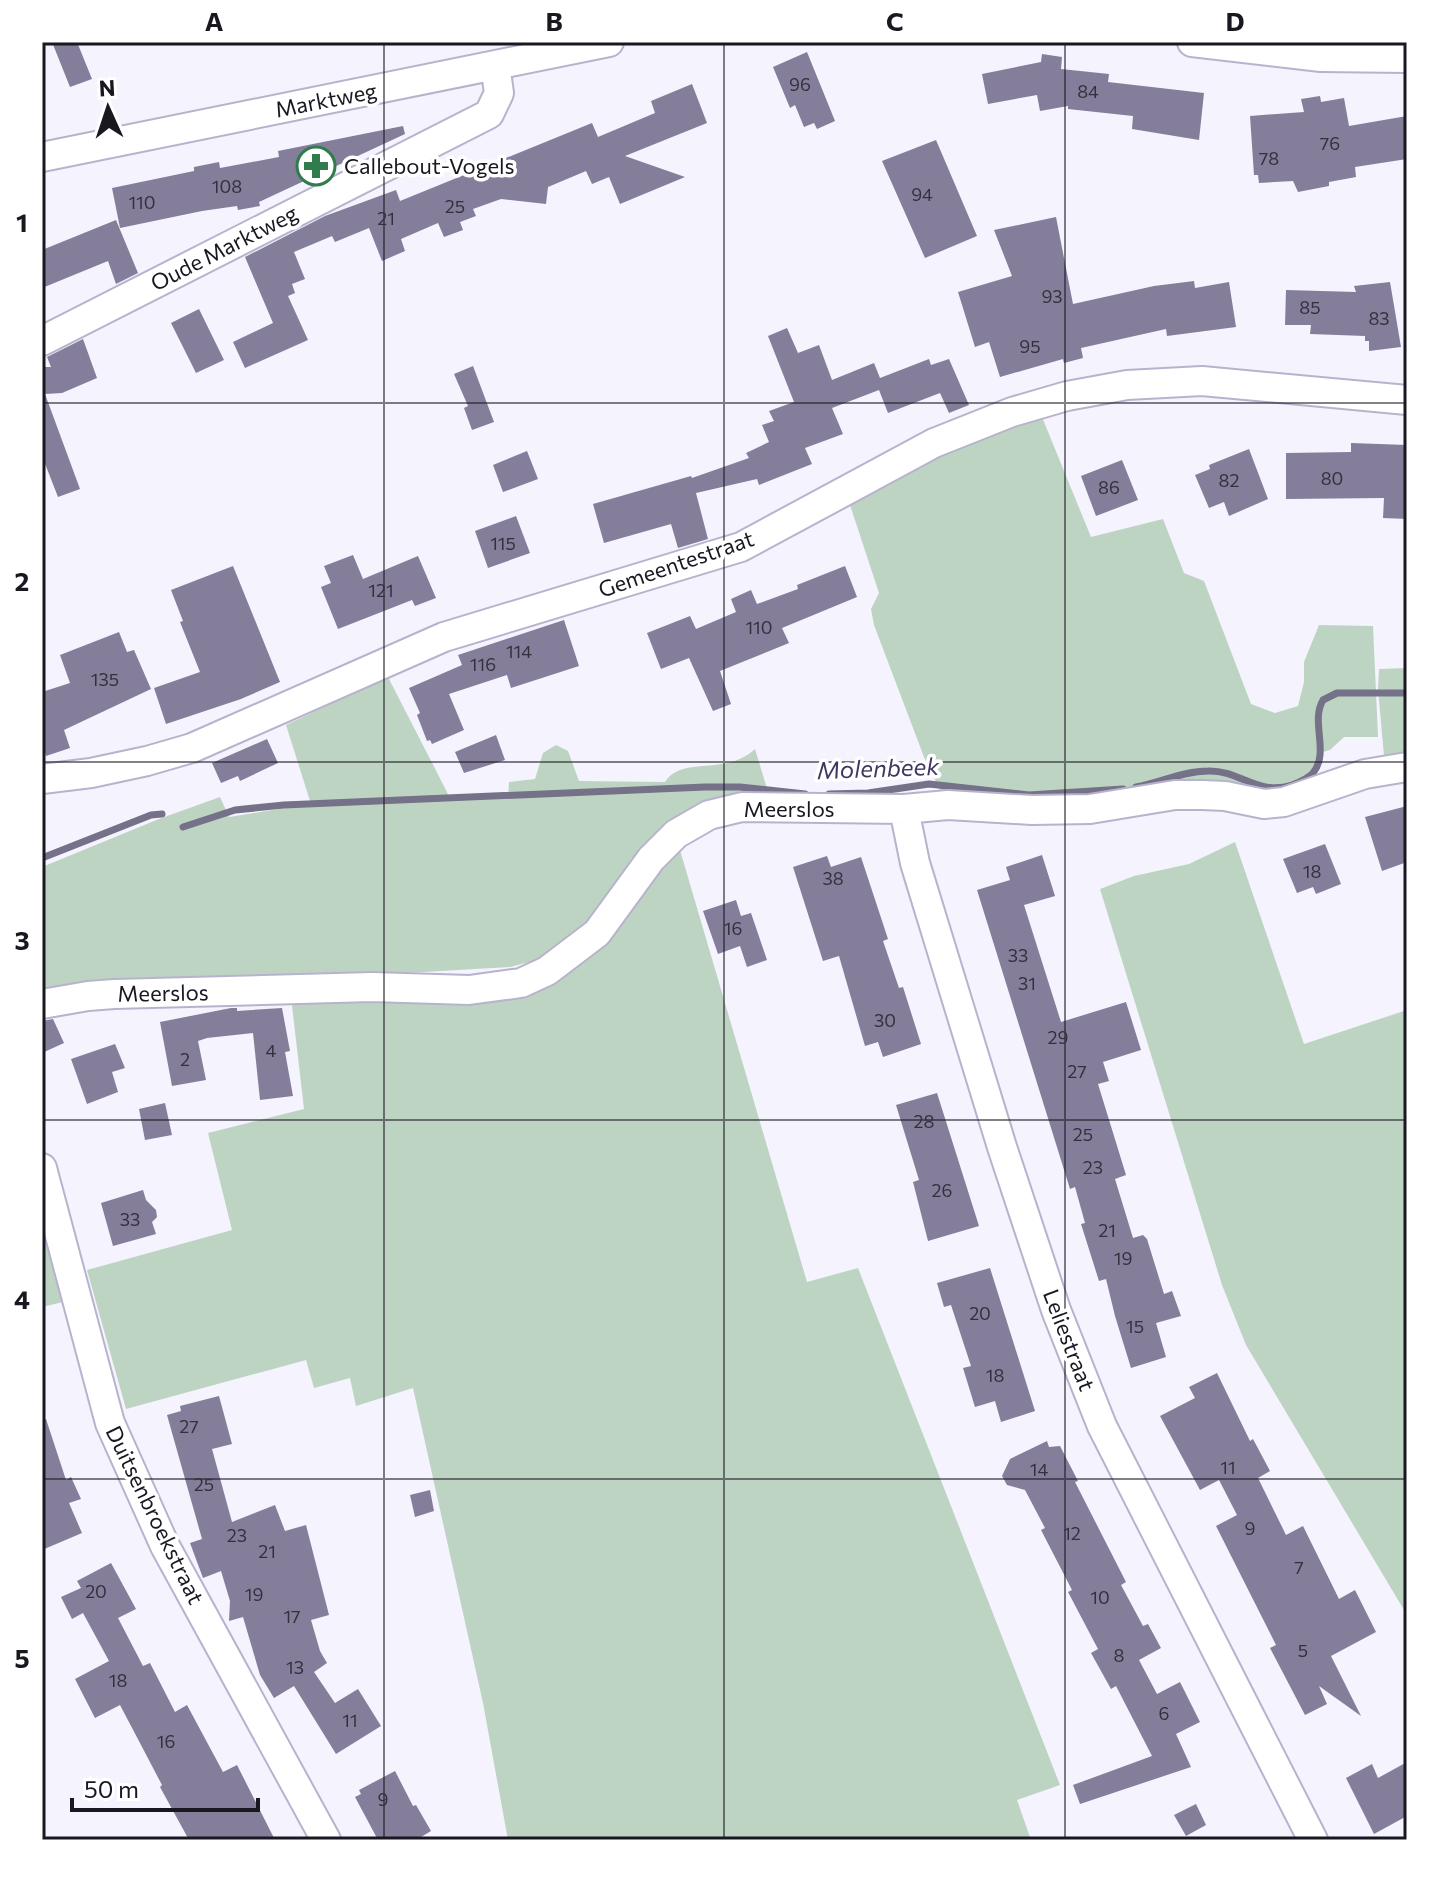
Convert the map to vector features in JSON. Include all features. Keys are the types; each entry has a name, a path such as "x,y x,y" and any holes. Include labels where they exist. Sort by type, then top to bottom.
{"street":[{"name":"Marktweg","path":"42,157 609,42"},
{"path":"1192,42 1321,57 1407,58"},
{"name":"Oude Marktweg","path":"42,341 489,114 499,93 495,65"},
{"name":"Gemeentestraat","path":"42,779 91,773 192,748 444,637 741,547 934,443 1001,416 1067,396 1127,385 1202,381 1407,400"},
{"name":"Meerslos","path":"42,1004 114,994 372,987 469,990 521,983 547,971 597,933 660,849 676,834 709,815 742,807 904,809 948,805 1032,810 1090,809 1175,795 1225,796 1264,804 1284,802 1365,774 1407,767"},
{"name":"Leliestraat","path":"904,809 915,863 1002,1147 1056,1310 1096,1411 1313,1840"},
{"name":"Duitsenbroekstraat","path":"42,1168 110,1423 165,1546 326,1840"}],"green space":[{"path":"1042,417 1091,537 1163,519 1184,573 1204,581 1251,704 1275,713 1298,706 1304,682 1304,662 1319,625 1373,626 1378,737 1344,737 1330,750 1323,752 1313,779 1288,794 1129,792 1078,796 940,790 924,757 874,625 871,609 879,593 850,505 922,465 983,437"},
{"path":"1407,668 1407,763 1385,767 1379,669"},
{"path":"388,677 450,798 508,796 509,782 535,779 543,753 556,745 568,751 579,781 665,782 682,769 731,762 755,749 769,795 712,800 681,818 631,859 605,908 572,946 537,960 510,967 42,994 42,867 220,797 229,817 311,804 286,725"},
{"path":"1235,842 1304,1044 1407,1010 1407,1615 1246,1345 1222,1285 1100,889 1134,876 1189,864"},
{"path":"680,850 807,1282 858,1268 1060,1785 1017,1800 1031,1840 508,1840 483,1703 413,1388 356,1406 350,1378 314,1388 306,1360 126,1409 87,1270 232,1230 208,1133 304,1109 291,997 555,979 581,963 602,943"},
{"path":"42,1206 63,1302 42,1307"}],"building":[{"path":"52,42 77,42 92,79 70,87"},
{"path":"807,52 835,121 817,129 814,123 804,127 795,105 790,108 773,67"},
{"path":"1042,54 1062,57 1061,69 1109,74 1108,82 1204,93 1199,140 1132,129 1133,116 1068,109 1068,106 1040,111 1037,95 988,104 982,74 1041,62"},
{"path":"692,84 707,123 625,156 685,177 620,204 609,177 592,184 586,171 548,187 546,204 501,199 473,209 476,216 460,222 463,230 444,237 438,223 401,239 405,251 382,261 369,228 335,242 332,236 294,252 305,279 292,284 295,293 288,296 308,340 245,368 233,342 273,323 245,257 325,216 396,190 400,201 592,123 598,137 655,113 651,101"},
{"path":"1320,96 1321,102 1344,98 1349,126 1407,116 1407,159 1355,167 1356,177 1298,192 1293,181 1259,183 1258,175 1254,175 1250,116 1304,112 1301,99"},
{"path":"403,126 405,134 259,202 260,206 202,211 120,228 112,188 194,171 194,167 219,162 220,168 279,157 278,151"},
{"path":"936,140 977,236 925,258 882,161"},
{"path":"1056,217 1073,304 1154,286 1194,281 1195,288 1229,282 1236,327 1167,336 1166,329 1081,348 1083,358 1064,363 1063,359 1000,377 989,342 975,347 958,292 1012,276 994,230"},
{"path":"116,220 138,273 116,284 108,261 42,288 42,250"},
{"path":"1390,282 1401,347 1369,351 1369,341 1365,341 1365,336 1310,334 1311,325 1285,325 1286,290 1356,292 1354,286"},
{"path":"199,309 224,360 196,373 171,323"},
{"path":"787,328 798,353 819,345 832,380 874,363 880,378 929,359 931,365 949,359 969,405 949,413 940,393 888,413 879,390 832,408 843,434 805,448 812,464 759,485 757,479 696,493 708,539 678,548 671,524 604,543 593,504 692,478 749,458 746,453 769,442 762,425 774,421 769,411 794,402 768,336"},
{"path":"83,339 97,378 62,393 45,394 80,489 58,497 42,456 42,367 51,367 47,357"},
{"path":"473,366 494,422 472,430 464,408 468,406 454,374"},
{"path":"1351,443 1407,445 1407,519 1383,518 1384,498 1286,499 1286,453 1351,452"},
{"path":"1249,449 1268,499 1229,516 1224,502 1209,508 1195,475 1210,469 1209,465"},
{"path":"527,451 538,479 503,492 493,465"},
{"path":"1122,460 1138,500 1096,516 1081,476"},
{"path":"516,516 530,553 488,568 475,531"},
{"path":"353,555 363,579 418,556 436,598 415,606 412,600 338,629 321,587 331,583 324,566"},
{"path":"233,566 280,682 241,699 166,724 154,688 200,672 171,590"},
{"path":"845,566 857,597 782,628 789,643 720,671 731,704 713,711 689,658 661,669 647,633 690,616 696,629 736,612 731,599 751,590 757,604 798,589 797,585"},
{"path":"564,620 579,666 511,688 507,675 449,694 464,730 432,744 430,740 427,741 409,688 462,665 458,655"},
{"path":"119,632 127,652 134,650 151,689 64,730 70,748 46,756 42,744 42,692 70,683 60,655"},
{"path":"496,735 505,760 464,773 455,752"},
{"path":"267,739 278,763 240,781 238,776 221,783 212,763"},
{"path":"1407,806 1407,862 1382,871 1365,817"},
{"path":"1325,844 1341,884 1316,894 1313,887 1297,893 1283,859"},
{"path":"1042,855 1055,896 1024,905 1061,1022 1126,1002 1141,1050 1103,1062 1109,1081 1098,1084 1126,1175 1115,1179 1133,1238 1143,1235 1147,1239 1164,1294 1172,1291 1181,1316 1156,1323 1166,1357 1131,1368 1106,1279 1099,1281 1081,1224 1085,1223 1075,1187 1070,1189 977,890 1010,880 1006,867"},
{"path":"827,856 831,867 861,857 888,939 883,941 899,988 903,987 921,1044 883,1057 878,1042 865,1046 839,956 823,961 793,867"},
{"path":"736,900 741,916 751,913 767,960 747,967 740,946 718,954 703,911"},
{"path":"237,1008 237,1011 282,1008 290,1051 285,1052 293,1096 260,1100 253,1033 198,1041 206,1080 172,1086 160,1022"},
{"path":"53,1019 64,1043 42,1053 42,1021"},
{"path":"115,1044 125,1068 112,1072 118,1092 87,1104 71,1059"},
{"path":"937,1093 979,1226 928,1241 913,1182 919,1180 896,1105"},
{"path":"165,1103 172,1135 145,1140 139,1109"},
{"path":"143,1190 146,1200 156,1210 157,1217 152,1222 156,1234 113,1246 101,1203"},
{"path":"990,1268 1035,1411 1001,1422 995,1401 975,1407 963,1368 971,1366 951,1305 944,1307 937,1283"},
{"path":"1217,1373 1250,1441 1253,1439 1270,1471 1258,1478 1286,1535 1303,1526 1339,1599 1355,1590 1376,1632 1331,1656 1361,1716 1319,1686 1327,1704 1305,1715 1270,1648 1276,1645 1216,1526 1237,1515 1219,1480 1200,1490 1160,1416 1195,1398 1189,1387"},
{"path":"219,1396 232,1444 212,1449 232,1522 275,1505 285,1531 306,1525 329,1615 311,1620 327,1663 314,1672 335,1703 358,1689 381,1726 336,1754 294,1686 274,1698 260,1675 243,1617 229,1621 230,1601 221,1571 203,1578 190,1543 202,1539 167,1415 181,1411 180,1406"},
{"path":"46,1419 66,1480 71,1477 81,1499 69,1503 82,1533 42,1550 42,1420"},
{"path":"1047,1441 1049,1447 1060,1446 1126,1582 1121,1585 1143,1626 1148,1624 1161,1648 1139,1660 1157,1694 1180,1682 1200,1722 1176,1734 1191,1767 1080,1804 1073,1785 1152,1756 1116,1686 1111,1689 1091,1653 1098,1649 1068,1592 1072,1590 1041,1530 1045,1528 1025,1490 1007,1485 1002,1476 1010,1459"},
{"path":"430,1490 434,1511 415,1517 410,1495"},
{"path":"111,1563 136,1609 118,1618 143,1666 150,1663 175,1712 187,1705 223,1772 237,1765 275,1840 189,1840 120,1705 95,1718 75,1679 109,1661 83,1613 72,1619 61,1597 81,1588 77,1581"},
{"path":"1407,1762 1407,1816 1374,1834 1346,1778 1372,1764 1378,1778"},
{"path":"395,1771 413,1806 416,1805 431,1831 416,1840 378,1840 355,1797 361,1794 359,1790"},
{"path":"1196,1804 1206,1825 1186,1836 1174,1815"}],"waterway":[{"name":"Molenbeek","path":"1136,787 1208,771 1230,774 1269,787 1292,785 1309,777 1318,765 1318,718 1323,700 1337,693 1407,693"},
{"name":"Molenbeek","path":"829,794 868,793 929,784 1029,795 1123,789"},
{"name":"Molenbeek","path":"183,827 235,810 284,805 705,787 740,787 805,794"},
{"name":"Molenbeek","path":"42,858 151,815 162,814"}],"place":[{"name":"Callebout-Vogels","path":"316,166"}]}
